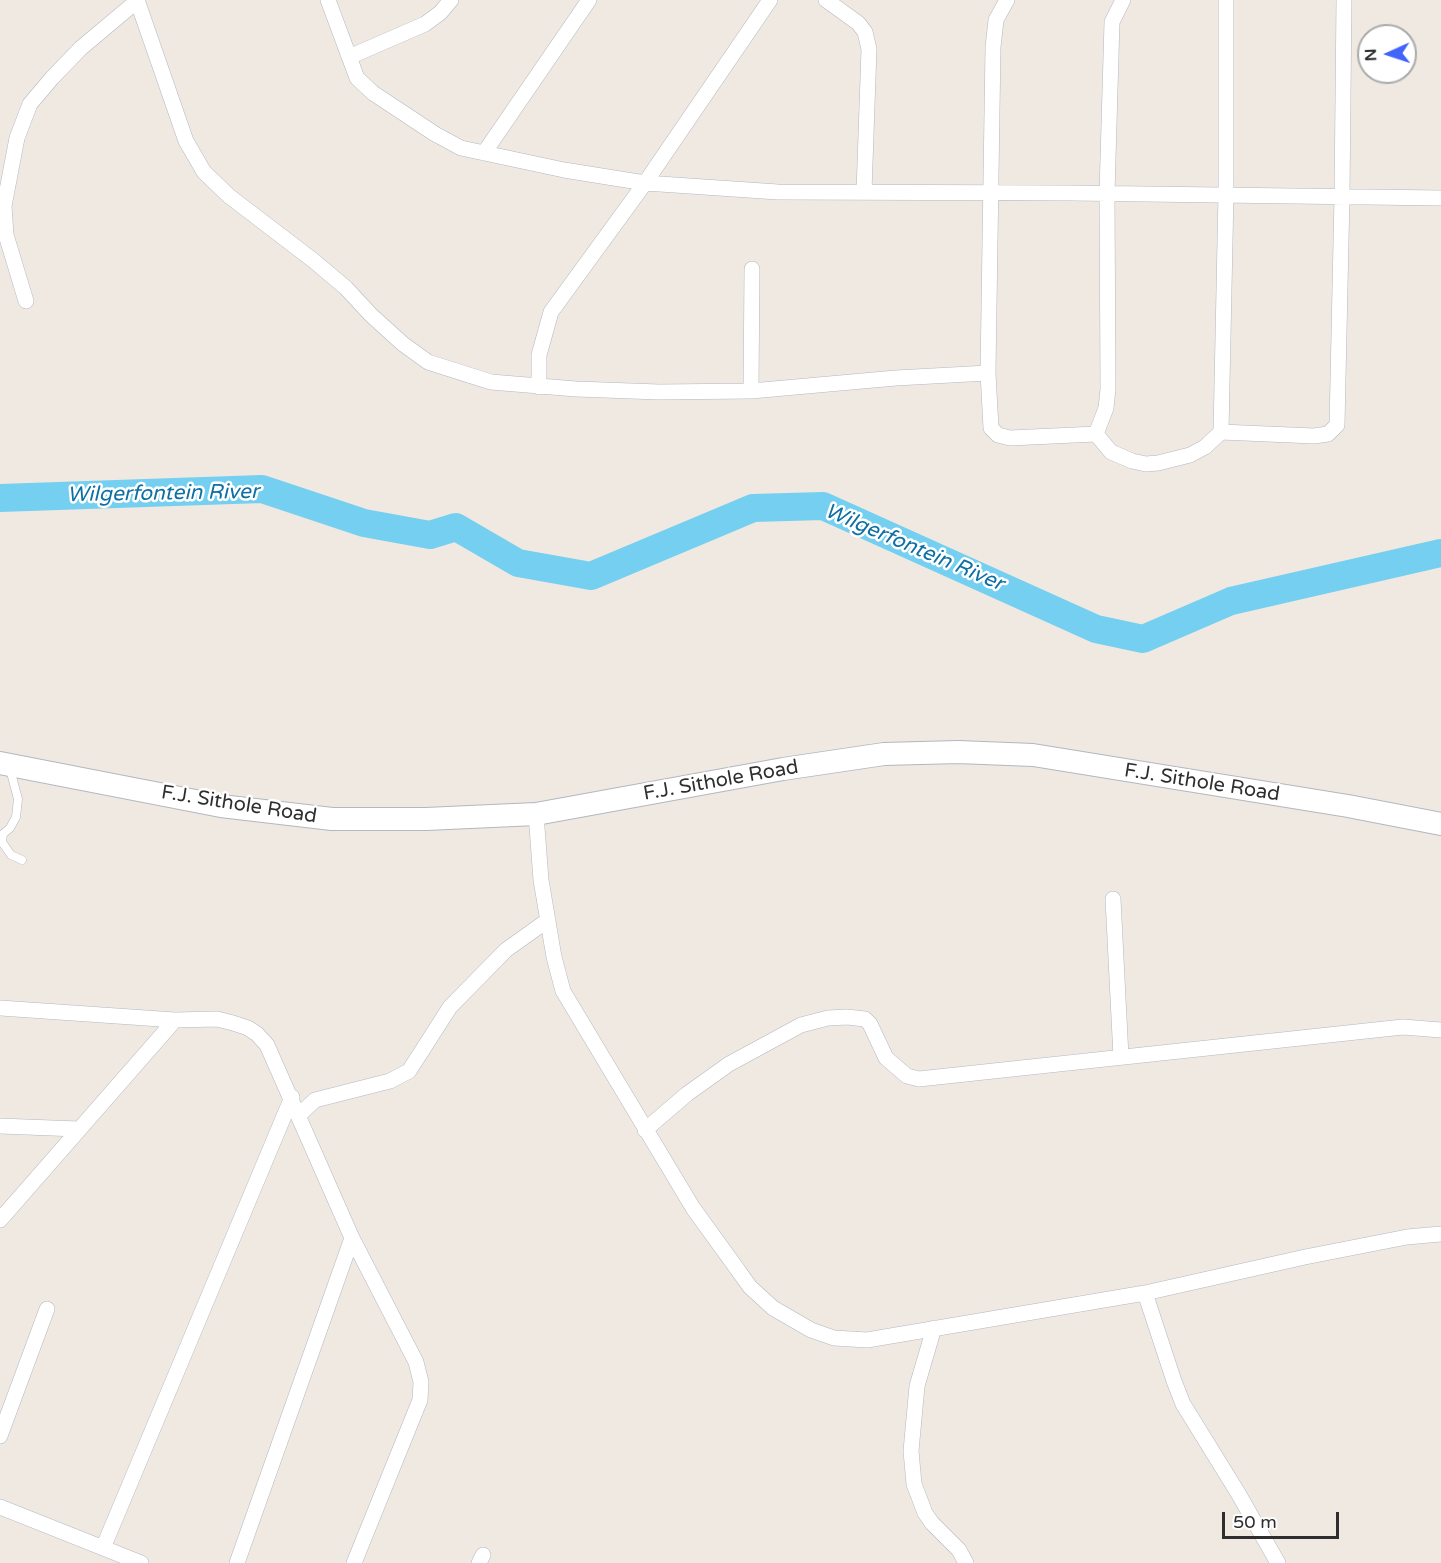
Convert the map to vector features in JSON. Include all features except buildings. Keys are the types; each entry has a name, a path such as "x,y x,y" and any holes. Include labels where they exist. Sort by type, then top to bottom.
{"street":[{"path":"26,301 6,235 4,207 17,138 30,104 52,78 81,48 137,0 186,141 204,172 221,188 322,267 403,344 428,362 491,382 539,387 659,392 752,391 896,378 988,373"},
{"path":"328,0 357,78 373,93 435,134 461,148 564,170 645,183 778,192 1226,194 1441,198"},
{"path":"349,57 425,24 440,13 451,0"},
{"path":"484,153 589,0"},
{"path":"539,387 538,355 551,312 645,183 770,0"},
{"path":"826,0 858,23 865,32 869,49 864,192"},
{"path":"1007,0 996,20 993,47 988,373 992,428 998,435 1021,438 1096,434"},
{"path":"1096,434 1106,408 1108,389 1107,193 1112,22 1123,0"},
{"path":"1221,432 1226,194 1226,0"},
{"path":"1096,434 1111,452 1146,464 1190,456 1205,447 1221,432 1314,436 1328,434 1337,425 1339,421 1344,0"},
{"path":"752,269 752,391"},
{"name":"F.J. Sithole Road","path":"4,763 221,806 332,819 426,819 536,814 783,769 884,754 958,752 1033,755 1348,806 1441,824"},
{"path":"536,814 541,880 554,957 563,991 693,1208 750,1287 773,1308 811,1330 834,1338 867,1340 1145,1293 1305,1257 1441,1234"},
{"path":"1113,899 1121,1057"},
{"path":"300,1115 315,1100 390,1081 409,1071 450,1007 506,950 548,920"},
{"path":"0,1008 176,1020 217,1019 248,1028 267,1045 300,1115 352,1238 416,1362 421,1382 421,1394 354,1563"},
{"path":"645,1130 687,1094 729,1064 801,1025 828,1018 865,1019 870,1024 886,1058 907,1076 914,1079 1402,1027 1441,1030"},
{"path":"0,1220 176,1020"},
{"path":"103,1548 292,1097"},
{"path":"0,1126 78,1129"},
{"path":"237,1563 352,1238"},
{"path":"1145,1293 1174,1381 1184,1404 1278,1563"},
{"path":"0,1436 47,1309"},
{"path":"934,1328 917,1386 911,1451 914,1484 925,1513 959,1550 966,1563"},
{"path":"0,1507 141,1563"}],"lane":[{"path":"4,763 18,799 16,817 10,828 3,834 2,842 11,855 22,860"}],"waterway":[{"name":"Wilgerfontein River","path":"0,498 262,489 364,523 430,535 456,527 518,563 591,576 753,508 823,506 1096,629 1143,639 1231,601 1441,553"}]}
